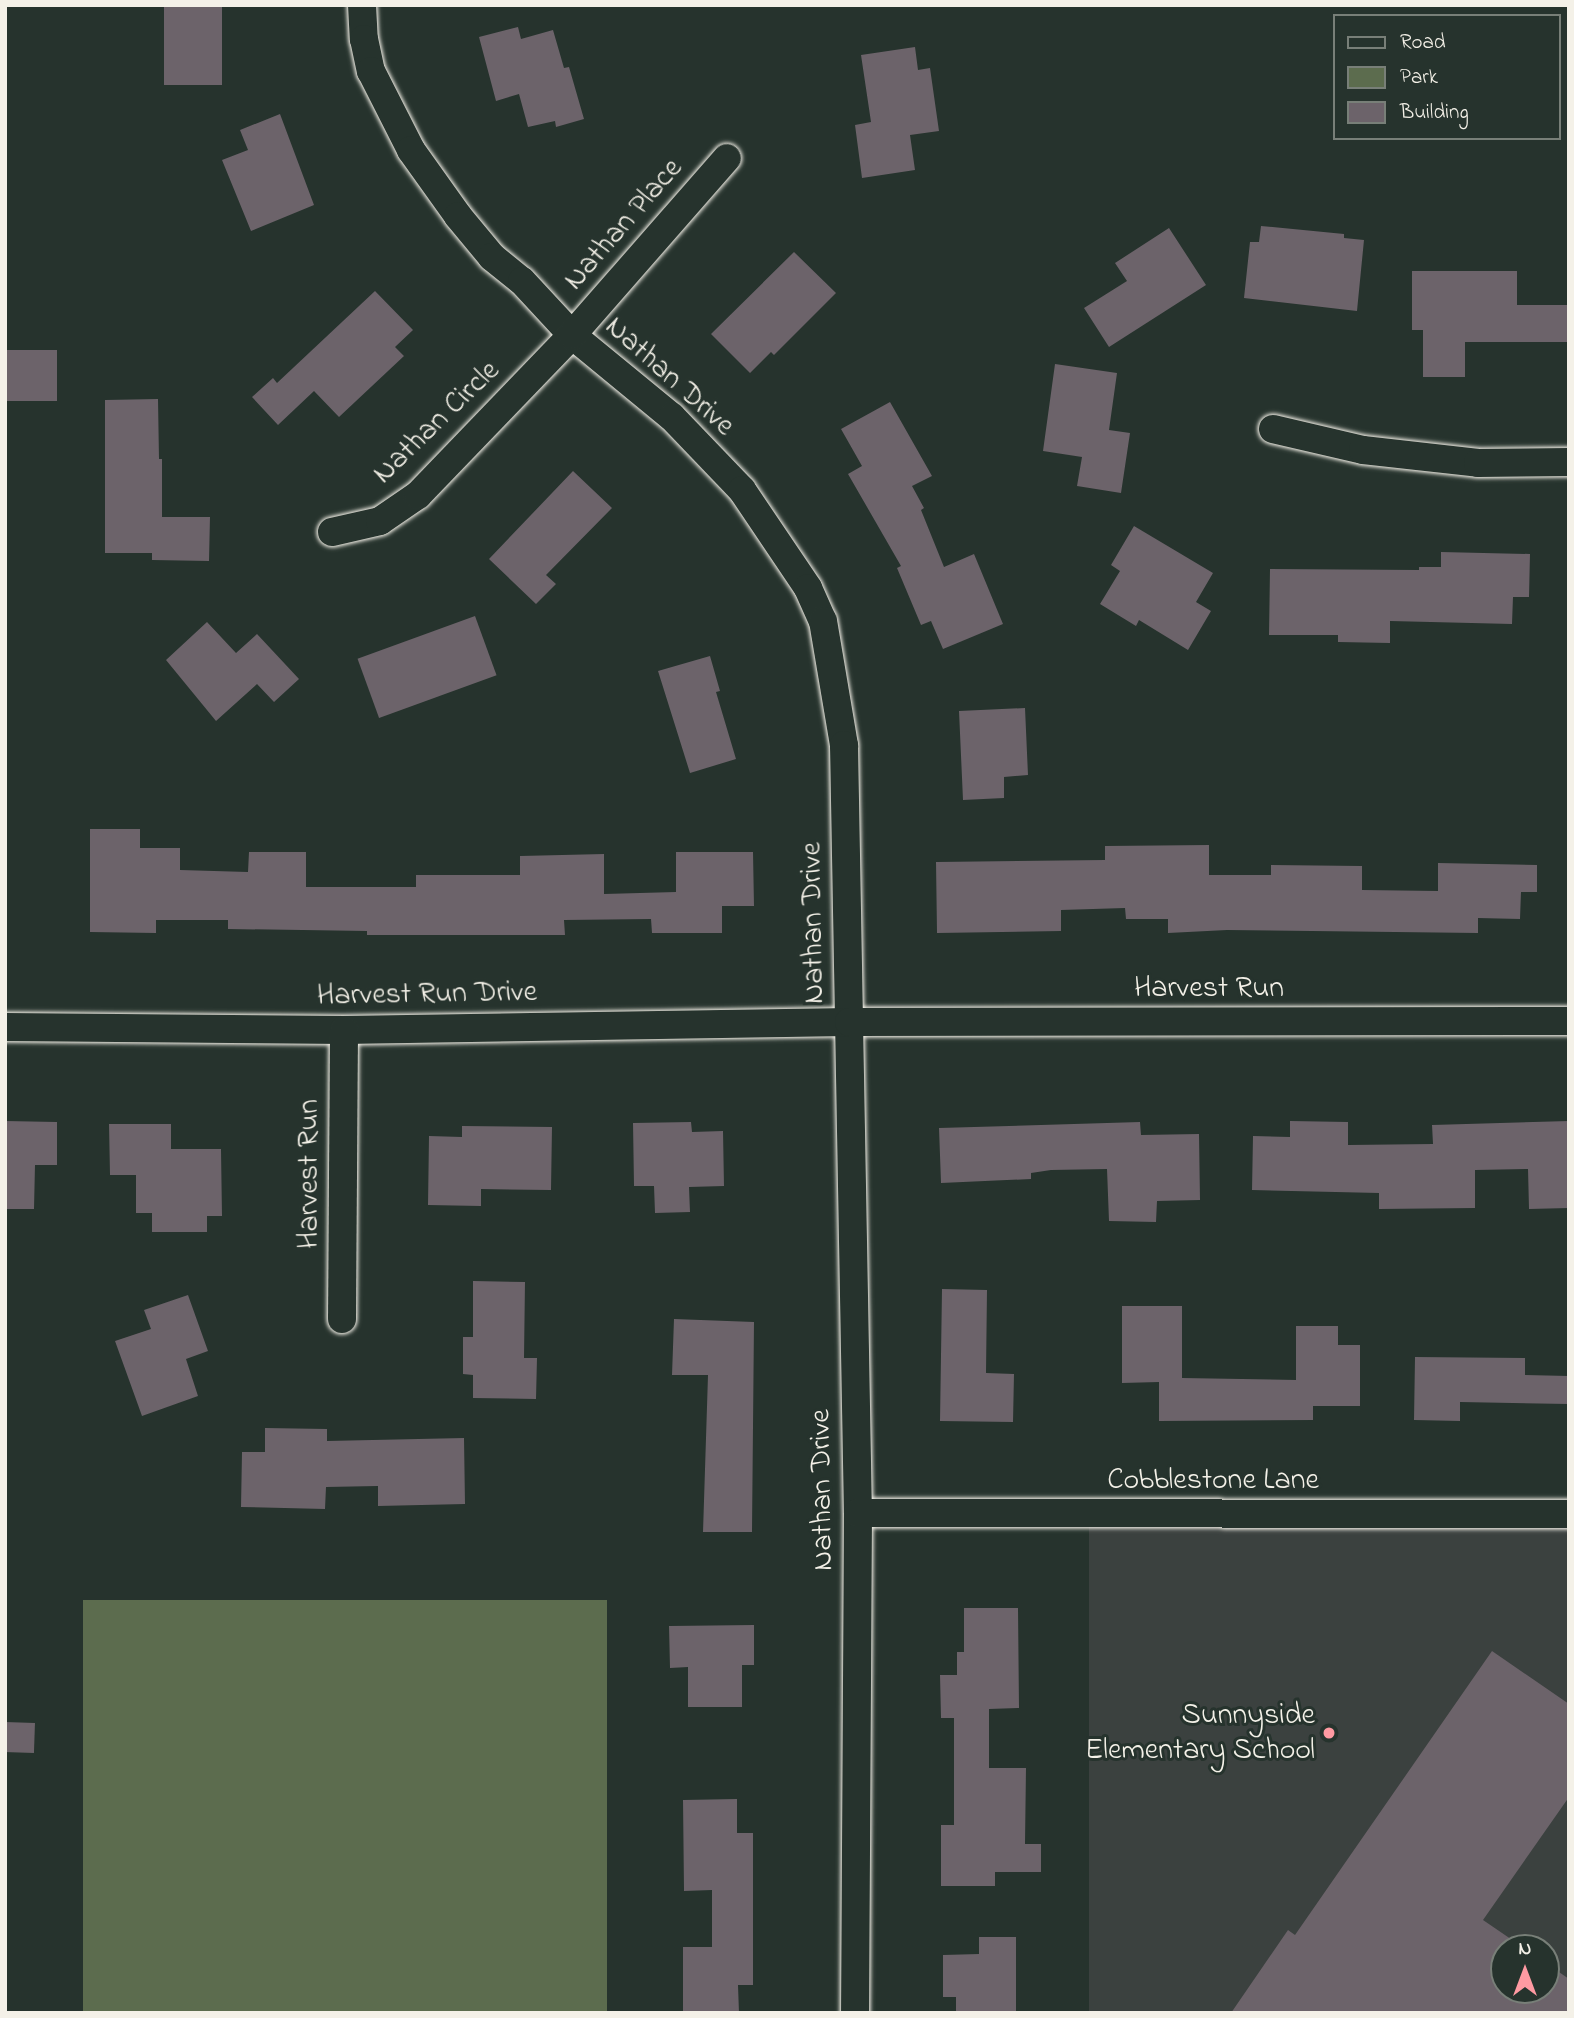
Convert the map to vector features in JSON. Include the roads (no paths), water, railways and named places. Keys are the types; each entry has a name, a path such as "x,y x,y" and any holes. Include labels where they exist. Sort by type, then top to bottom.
{"street":[{"name":"Nathan Drive","path":"362,5 364,39 371,71 411,150 458,216 492,257 522,281 572,335 672,417 742,490 808,588 823,621 844,745 858,1513 855,2013"},
{"name":"Nathan Place","path":"572,335 727,158"},
{"name":"Nathan Circle","path":"332,532 380,521 418,495 572,335"},
{"path":"1273,429 1363,450 1465,462 1569,462"},
{"name":"Harvest Run","path":"849,1022 1569,1021"},
{"name":"Harvest Run Drive","path":"5,1027 344,1030 849,1022"},
{"name":"Harvest Run","path":"342,1319 344,1030"},
{"name":"Cobblestone Lane","path":"858,1513 1569,1514"}],"place":[{"name":"Sunnyside Elementary School","path":"1329,1733"}]}
